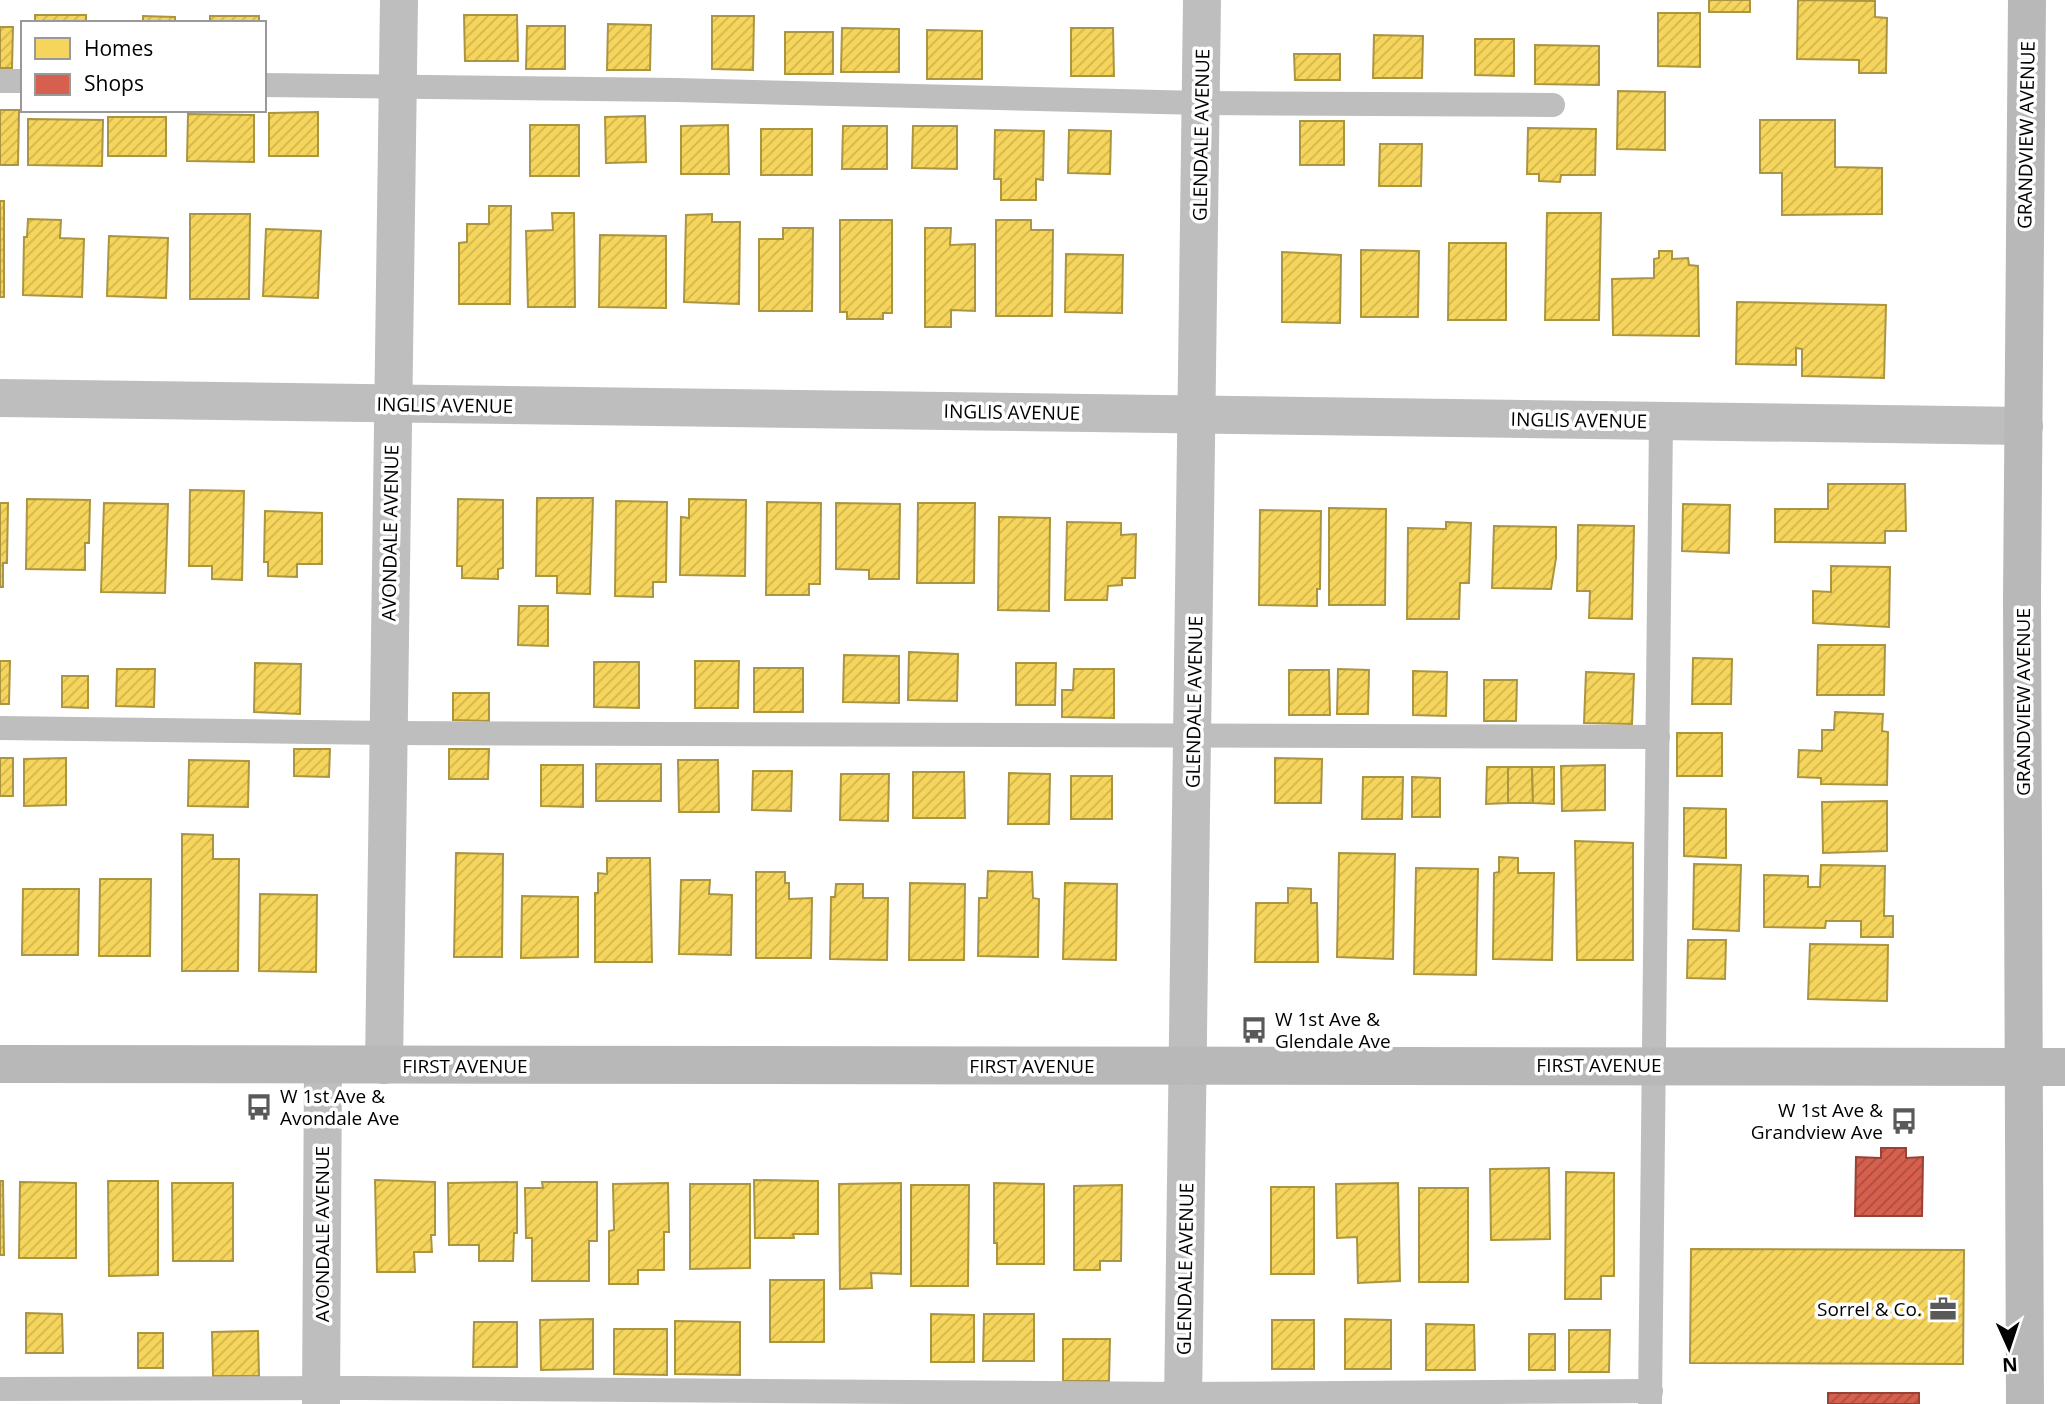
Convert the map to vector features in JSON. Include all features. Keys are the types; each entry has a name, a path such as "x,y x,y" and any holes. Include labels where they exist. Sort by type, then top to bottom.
{"street":[{"name":"AVONDALE AVENUE","path":"384,1065 399,0"},
{"name":"GLENDALE AVENUE","path":"1183,1399 1202,0"},
{"name":"GRANDVIEW AVENUE","path":"2025,1404 2024,426 2027,0"},
{"name":"INGLIS AVENUE","path":"0,398 2024,426"},
{"name":"FIRST AVENUE","path":"0,1064 2065,1067"},
{"name":"AVONDALE AVENUE","path":"321,1396 323,1065"}],"lane":[{"path":"0,80 21,81"},
{"path":"266,85 676,90 1201,103 1553,106"},
{"path":"0,1389 321,1396 1651,1398 1661,421"},
{"path":"0,728 388,733 1658,737"}],"building: Homes":[{"path":"1709,0 1750,0 1750,12 1709,12"},
{"path":"1798,0 1875,1 1875,17 1887,18 1886,73 1859,73 1859,60 1797,59"},
{"path":"1658,13 1700,13 1700,67 1658,66"},
{"path":"35,15 86,15 86,21 35,21"},
{"path":"464,15 517,15 518,61 465,61"},
{"path":"143,16 175,17 175,21 143,21"},
{"path":"210,16 259,16 259,21 210,21"},
{"path":"712,16 754,16 753,70 712,69"},
{"path":"608,24 651,25 650,70 607,70"},
{"path":"527,26 565,26 565,69 526,69"},
{"path":"0,27 13,27 12,68 0,68"},
{"path":"842,28 899,29 899,72 841,72"},
{"path":"1071,28 1113,28 1114,76 1071,76"},
{"path":"927,30 982,31 982,79 927,79"},
{"path":"785,32 833,32 833,74 785,74"},
{"path":"1374,35 1423,36 1422,78 1373,78"},
{"path":"1475,39 1514,39 1514,76 1475,75"},
{"path":"1535,45 1599,46 1599,85 1535,84"},
{"path":"1294,54 1340,54 1340,80 1295,80"},
{"path":"1618,91 1665,92 1665,150 1617,149"},
{"path":"0,110 19,110 18,165 0,165"},
{"path":"318,112 318,156 269,156 269,113"},
{"path":"188,114 254,115 254,162 187,161"},
{"path":"645,116 646,162 606,163 605,117"},
{"path":"108,117 166,117 166,156 108,156"},
{"path":"28,119 103,120 102,166 28,165"},
{"path":"1760,120 1835,120 1835,167 1882,168 1882,214 1782,215 1782,173 1760,173"},
{"path":"1300,121 1344,121 1344,165 1300,165"},
{"path":"530,125 579,125 579,176 530,176"},
{"path":"728,125 729,174 681,174 681,126"},
{"path":"843,126 887,126 887,169 842,169"},
{"path":"913,126 957,126 957,169 912,168"},
{"path":"1528,128 1596,129 1595,175 1561,175 1560,182 1539,181 1539,174 1527,174"},
{"path":"761,129 812,129 812,175 761,175"},
{"path":"995,130 1044,131 1043,180 1036,179 1036,200 1001,200 1001,179 994,179"},
{"path":"1069,130 1111,131 1110,174 1068,173"},
{"path":"1380,144 1422,144 1421,186 1379,186"},
{"path":"0,201 4,201 4,297 0,297"},
{"path":"489,206 511,206 510,304 459,304 459,243 467,242 467,224 489,224"},
{"path":"552,213 574,213 575,307 528,307 526,231 553,230"},
{"path":"1547,213 1601,213 1599,320 1545,320"},
{"path":"190,214 250,214 249,299 190,299"},
{"path":"712,214 712,222 740,222 739,304 684,302 686,215"},
{"path":"28,219 61,220 60,238 84,239 82,297 23,295 24,237 27,237"},
{"path":"840,220 892,220 892,313 883,313 883,319 847,319 847,312 840,312"},
{"path":"996,220 1031,220 1031,230 1053,230 1052,316 996,316"},
{"path":"783,228 813,228 812,311 759,311 759,239 783,239"},
{"path":"925,228 951,228 950,245 975,244 975,311 951,310 951,327 925,327"},
{"path":"266,229 321,231 318,298 263,296"},
{"path":"600,235 666,236 666,308 599,307"},
{"path":"109,236 168,238 166,298 107,296"},
{"path":"1449,243 1506,243 1506,320 1448,320"},
{"path":"1361,250 1419,251 1418,317 1361,317"},
{"path":"1659,251 1672,251 1672,259 1688,258 1689,265 1698,266 1699,336 1613,335 1612,279 1654,278 1654,259 1659,258"},
{"path":"1282,252 1341,255 1340,323 1282,322"},
{"path":"1066,254 1123,255 1122,313 1065,312"},
{"path":"1737,302 1886,305 1884,378 1802,376 1802,349 1796,348 1796,365 1736,364"},
{"path":"1828,484 1905,484 1906,531 1885,531 1885,543 1775,542 1775,509 1828,509"},
{"path":"190,490 244,491 242,580 212,579 212,566 189,566"},
{"path":"537,498 593,498 590,594 557,593 557,576 536,576"},
{"path":"27,499 90,500 85,570 26,569"},
{"path":"458,499 503,500 503,568 498,569 498,579 462,578 462,566 457,566"},
{"path":"689,499 746,500 745,576 680,575 681,517 689,518"},
{"path":"616,501 667,502 666,582 653,582 653,597 615,596"},
{"path":"767,502 821,503 820,584 809,584 809,595 766,595"},
{"path":"0,503 8,503 7,563 3,563 3,587 0,587"},
{"path":"104,503 168,504 165,593 101,592"},
{"path":"836,503 900,504 899,579 869,579 869,570 836,569"},
{"path":"918,503 975,503 974,583 917,583"},
{"path":"1683,504 1730,505 1729,553 1682,551"},
{"path":"1329,508 1386,509 1385,605 1329,605"},
{"path":"1260,510 1321,511 1320,589 1317,589 1317,606 1259,605"},
{"path":"265,511 322,513 322,564 297,564 297,577 268,576 268,562 264,562"},
{"path":"999,517 1050,518 1049,611 998,610"},
{"path":"1067,522 1121,523 1121,535 1136,534 1135,578 1122,578 1122,585 1108,586 1107,600 1065,600"},
{"path":"1446,522 1471,523 1469,583 1460,583 1459,619 1407,619 1408,528 1446,529"},
{"path":"1578,525 1634,526 1632,619 1589,618 1590,591 1577,591"},
{"path":"1494,526 1556,527 1556,558 1551,589 1492,588"},
{"path":"1831,566 1890,567 1889,627 1813,623 1813,591 1831,592"},
{"path":"519,606 548,606 548,646 518,645"},
{"path":"1818,645 1885,645 1884,695 1817,695"},
{"path":"909,652 958,654 957,701 908,700"},
{"path":"844,655 899,656 899,703 843,702"},
{"path":"1693,658 1732,659 1731,704 1692,704"},
{"path":"0,661 10,661 9,704 0,704"},
{"path":"695,661 739,661 738,708 695,708"},
{"path":"594,662 639,662 639,708 594,707"},
{"path":"255,663 301,664 300,714 254,712"},
{"path":"1016,663 1056,663 1055,705 1016,705"},
{"path":"754,668 803,668 803,712 754,712"},
{"path":"117,669 155,669 154,707 116,706"},
{"path":"1074,669 1114,669 1114,718 1062,717 1062,690 1073,690"},
{"path":"1338,669 1369,670 1368,714 1337,714"},
{"path":"1289,670 1329,670 1330,715 1289,715"},
{"path":"1413,671 1447,672 1446,716 1413,715"},
{"path":"1586,672 1634,674 1632,724 1584,723"},
{"path":"62,676 88,676 88,708 62,707"},
{"path":"1484,680 1517,680 1516,721 1484,721"},
{"path":"453,693 489,693 489,721 453,720"},
{"path":"1835,712 1883,714 1882,731 1888,732 1887,785 1821,784 1821,778 1798,777 1799,750 1822,751 1822,730 1834,730"},
{"path":"1677,733 1722,733 1722,776 1677,776"},
{"path":"294,749 330,749 329,777 294,776"},
{"path":"449,749 489,749 488,779 449,779"},
{"path":"0,758 13,758 13,796 0,796"},
{"path":"66,758 66,805 24,806 24,759"},
{"path":"1275,758 1322,759 1321,803 1275,803"},
{"path":"189,760 249,761 248,807 188,806"},
{"path":"678,760 718,760 719,812 679,812"},
{"path":"596,764 661,764 661,801 596,801"},
{"path":"541,765 583,765 583,807 541,806"},
{"path":"1605,765 1605,810 1562,811 1561,766"},
{"path":"1487,767 1508,767 1508,803 1486,804"},
{"path":"1508,767 1532,767 1533,803 1508,803"},
{"path":"1532,767 1554,767 1554,804 1533,803"},
{"path":"753,771 792,771 791,811 752,810"},
{"path":"913,772 964,772 965,818 913,818"},
{"path":"1009,773 1050,774 1049,824 1008,824"},
{"path":"841,774 889,774 888,821 840,820"},
{"path":"1071,776 1112,776 1112,819 1071,819"},
{"path":"1363,777 1403,777 1402,819 1362,819"},
{"path":"1412,777 1440,778 1440,817 1412,817"},
{"path":"1887,801 1887,851 1823,853 1822,802"},
{"path":"1684,808 1726,809 1726,858 1684,856"},
{"path":"182,834 213,835 213,859 239,859 238,971 182,971"},
{"path":"1575,841 1633,843 1633,960 1577,960"},
{"path":"456,853 503,854 502,957 454,957"},
{"path":"1339,853 1395,854 1393,959 1337,957"},
{"path":"1499,857 1518,858 1518,873 1554,873 1552,960 1493,959 1494,873 1499,872"},
{"path":"607,858 650,858 652,962 595,962 595,893 598,893 598,873 607,874"},
{"path":"1694,864 1741,865 1739,931 1693,929"},
{"path":"1821,865 1885,866 1884,916 1893,916 1893,937 1861,937 1861,921 1826,921 1825,928 1764,927 1764,875 1808,876 1808,887 1820,887"},
{"path":"1416,868 1478,869 1476,975 1414,974"},
{"path":"988,871 1032,872 1033,898 1039,899 1038,957 978,956 979,898 987,898"},
{"path":"756,872 785,872 785,883 789,883 789,899 812,898 811,958 756,958"},
{"path":"100,879 151,879 150,956 99,956"},
{"path":"681,880 710,880 709,894 732,895 731,955 679,954"},
{"path":"910,883 965,884 964,960 909,960"},
{"path":"1065,883 1117,884 1116,960 1063,959"},
{"path":"836,884 863,884 863,898 888,898 887,960 830,959 831,897 835,897"},
{"path":"1288,888 1311,889 1311,903 1317,903 1318,962 1255,962 1256,903 1288,903"},
{"path":"23,889 79,889 78,955 22,955"},
{"path":"260,894 317,895 316,972 259,971"},
{"path":"522,896 578,897 578,957 521,958"},
{"path":"1688,940 1726,940 1725,979 1687,978"},
{"path":"1810,944 1888,945 1887,1001 1808,999"},
{"path":"1549,1168 1550,1239 1491,1240 1490,1169"},
{"path":"1566,1172 1614,1173 1614,1276 1601,1276 1601,1299 1565,1299"},
{"path":"375,1180 435,1182 435,1235 431,1235 432,1252 414,1252 415,1272 377,1272"},
{"path":"754,1180 818,1181 818,1234 793,1234 794,1238 755,1238"},
{"path":"0,1181 3,1181 4,1255 0,1255"},
{"path":"108,1181 158,1181 158,1275 109,1276"},
{"path":"20,1182 76,1183 76,1258 19,1258"},
{"path":"517,1182 517,1233 514,1233 513,1261 479,1261 479,1245 449,1245 448,1183"},
{"path":"542,1182 597,1182 597,1241 589,1241 589,1281 532,1281 532,1238 526,1238 525,1188 543,1188"},
{"path":"172,1183 233,1183 233,1261 173,1261"},
{"path":"668,1183 669,1232 664,1232 664,1270 638,1270 638,1284 609,1284 609,1231 614,1230 613,1184"},
{"path":"901,1183 901,1274 871,1273 872,1288 840,1289 839,1184"},
{"path":"994,1183 1044,1184 1044,1264 997,1264 997,1243 994,1243"},
{"path":"1398,1183 1400,1281 1358,1283 1357,1237 1337,1238 1336,1184"},
{"path":"690,1184 750,1184 750,1268 690,1269"},
{"path":"911,1185 969,1185 968,1286 911,1286"},
{"path":"1122,1185 1121,1261 1100,1261 1100,1270 1074,1270 1074,1186"},
{"path":"1271,1187 1314,1187 1314,1274 1271,1274"},
{"path":"1419,1188 1468,1188 1468,1282 1419,1282"},
{"path":"1691,1249 1964,1250 1963,1364 1690,1363"},
{"path":"770,1280 824,1280 824,1342 770,1342"},
{"path":"26,1313 62,1314 63,1353 26,1353"},
{"path":"931,1314 974,1315 974,1362 931,1362"},
{"path":"984,1314 1034,1314 1034,1361 983,1361"},
{"path":"593,1319 593,1369 541,1370 540,1320"},
{"path":"1345,1319 1391,1320 1391,1369 1345,1369"},
{"path":"1272,1320 1314,1320 1314,1369 1272,1369"},
{"path":"675,1321 740,1322 740,1375 675,1374"},
{"path":"474,1322 517,1322 517,1367 473,1367"},
{"path":"1426,1324 1474,1325 1475,1370 1426,1370"},
{"path":"614,1329 667,1329 667,1375 614,1374"},
{"path":"1569,1330 1610,1330 1609,1372 1569,1372"},
{"path":"258,1331 259,1376 213,1376 212,1332"},
{"path":"138,1333 163,1333 163,1368 138,1368"},
{"path":"1529,1334 1555,1334 1555,1370 1529,1370"},
{"path":"1063,1339 1110,1339 1109,1381 1063,1381"}],"building: Shops":[{"path":"1881,1148 1906,1148 1906,1158 1923,1157 1922,1216 1855,1216 1856,1157 1881,1158"},
{"path":"1828,1393 1919,1393 1919,1404 1828,1404"}],"place":[{"name":"W 1st Ave & Glendale Ave","path":"1254,1030"},
{"name":"W 1st Ave & Avondale Ave","path":"259,1107"},
{"name":"W 1st Ave & Grandview Ave","path":"1904,1121"},
{"name":"Sorrel & Co.","path":"1943,1309"}]}
